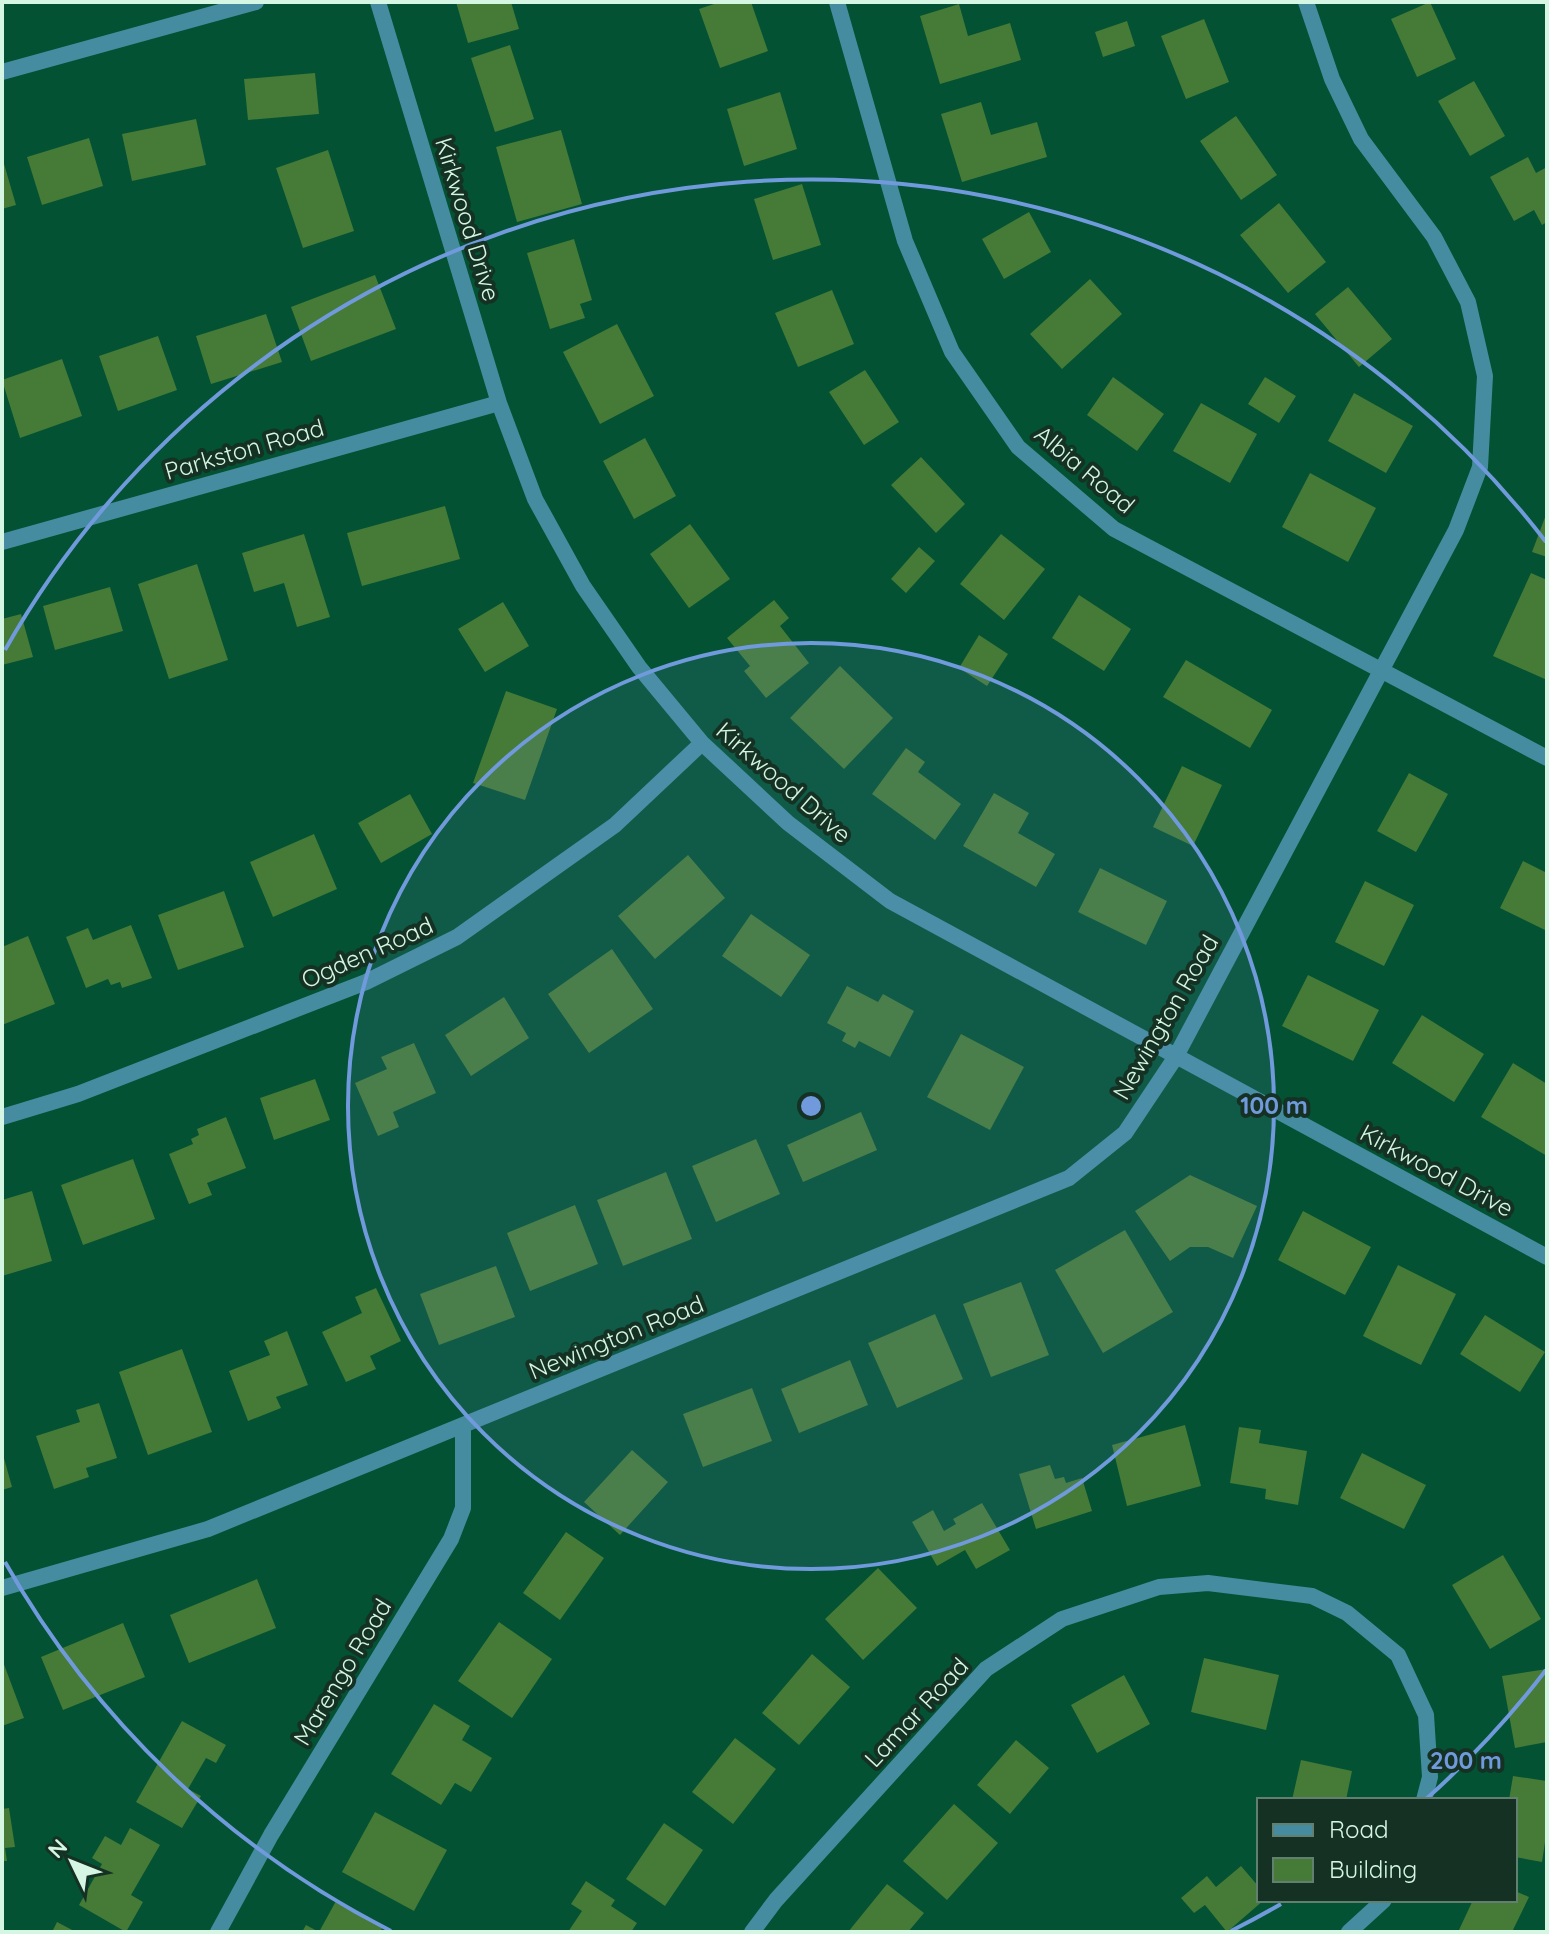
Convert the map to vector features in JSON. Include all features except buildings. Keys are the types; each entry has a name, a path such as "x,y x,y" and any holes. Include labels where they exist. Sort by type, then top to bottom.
{"street":[{"path":"2,72 256,2"},
{"name":"Kirkwood Drive","path":"378,2 499,403 535,499 583,586 639,667 702,743 788,823 890,901 1547,1257"},
{"name":"Albia Road","path":"837,2 905,241 952,352 1018,447 1114,529 1547,758"},
{"name":"Newington Road","path":"2,1588 208,1529 1069,1178 1125,1133 1175,1058 1456,530 1480,467 1485,376 1468,302 1434,237 1361,139 1332,79 1306,2"},
{"name":"Parkston Road","path":"2,542 499,403"},
{"name":"Ogden Road","path":"2,1117 78,1094 366,982 457,937 615,825 702,743"},
{"name":"Marengo Road","path":"218,1932 271,1835 451,1539 463,1508 463,1425"},
{"name":"Lamar Road","path":"752,1932 776,1900 986,1669 1062,1619 1159,1587 1208,1583 1312,1596 1347,1613 1398,1655 1426,1715 1430,1777 1425,1798"},
{"path":"1349,1932 1382,1902"}]}
